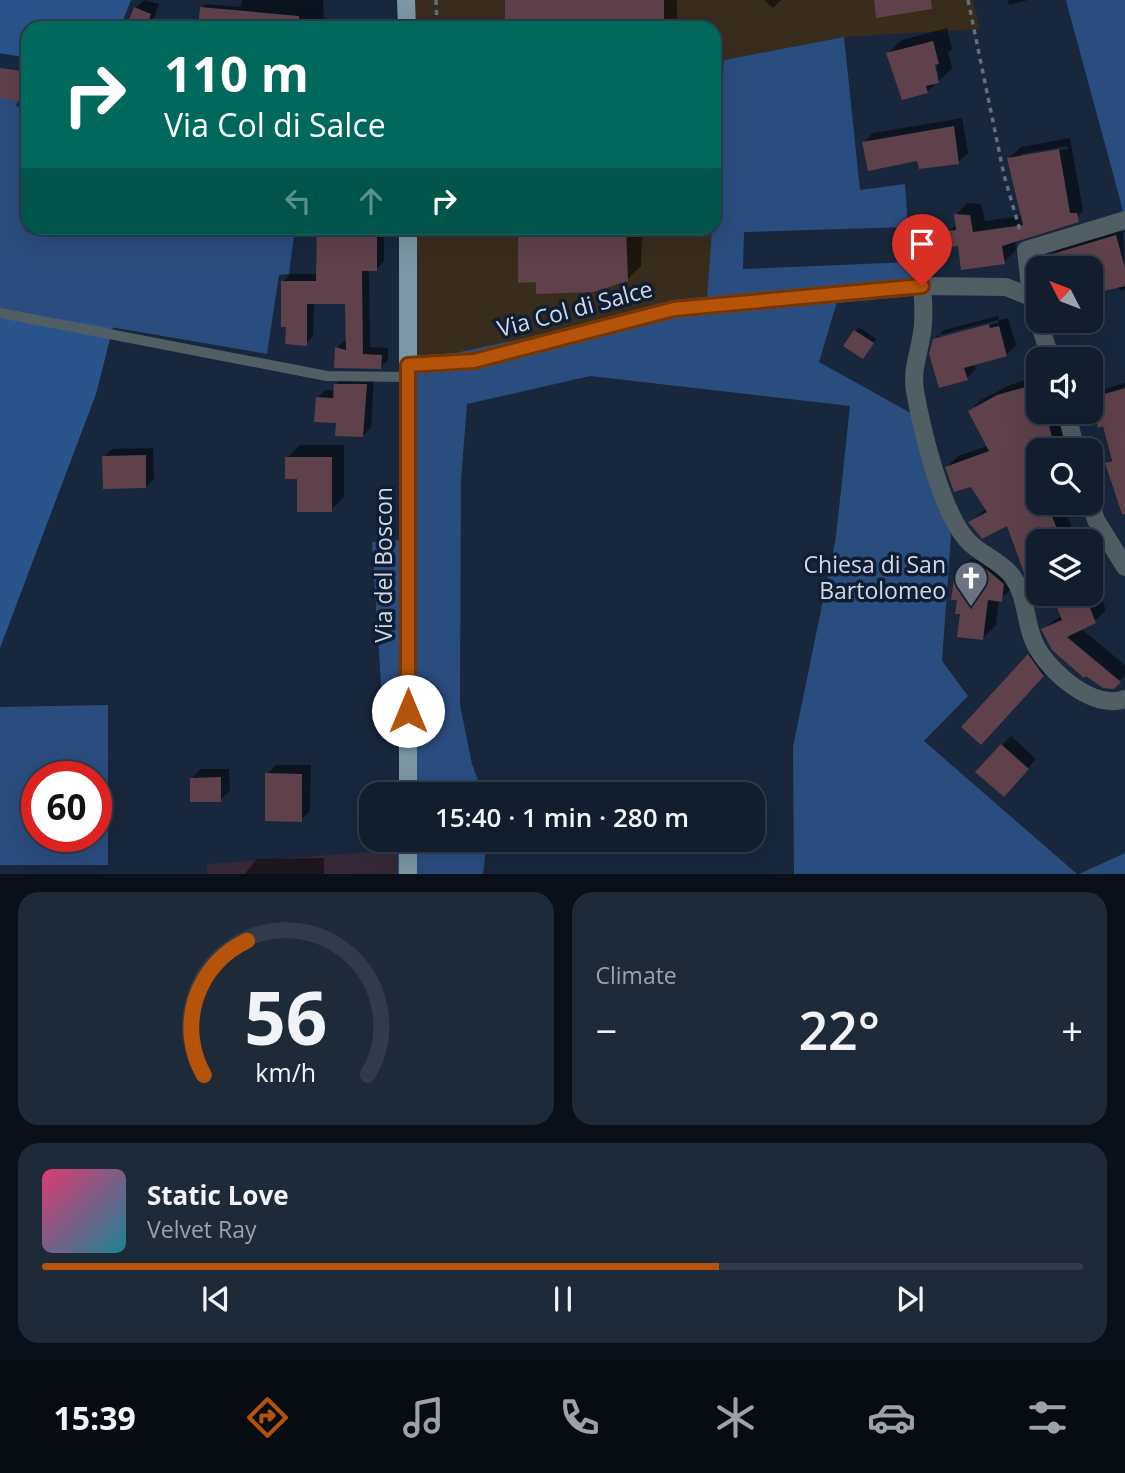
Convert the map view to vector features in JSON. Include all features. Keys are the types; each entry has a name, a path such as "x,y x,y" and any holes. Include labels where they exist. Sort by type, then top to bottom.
{"main road":[{"path":"406,0 407,21"},
{"name":"Via del Boscon","path":"408,235 408,782"},
{"path":"408,852 408,874"}],"street":[{"path":"1027,256 1026,250 1125,220"},
{"path":"922,286 923,325 913,366 915,390 926,439 955,526 969,543 1011,574 1023,596 1036,647 1057,671 1085,696 1112,704 1125,699"},
{"name":"Via Col di Salce","path":"408,371 474,361 674,309 922,286 1006,287 1026,296"},
{"path":"1094,515 1125,567"}],"lane":[{"path":"0,313 327,376 408,371"}],"path":[{"path":"436,0 437,21"},
{"path":"968,0 1004,175 1026,250"}],"shaded area":[{"path":"0,0 131,0 123,21 21,21 21,59 0,55"},
{"path":"409,0 973,0 980,29 844,37 724,60 721,103 721,21 410,21"},
{"path":"1066,0 1125,0 1125,218 1068,8"},
{"path":"844,37 860,190 905,184 908,227 744,232 743,269 911,262 914,287 839,295 819,362 916,416 951,535 942,661 968,696 924,741 1077,874 794,874 793,747 836,537 850,406 590,376 467,404 461,480 460,705 472,764 479,782 400,782 401,700 382,699 372,542 403,540 413,362 707,299 712,235 721,235 721,102 724,60"},
{"path":"0,55 21,59 21,235 294,235 289,274 279,275 267,354 0,308"},
{"path":"411,235 712,235 708,299 413,362"},
{"path":"0,308 113,327 96,394 0,648"},
{"path":"108,705 108,761 21,761 21,852 108,852 108,865 0,865 0,707"},
{"path":"398,852 398,874 207,874 207,864"},
{"path":"398,852 486,852 483,874 398,874"},
{"path":"1125,853 1125,874 1079,874"}],"building":[{"path":"505,0 664,0 664,21 505,21"},
{"path":"874,0 931,0 932,9 876,18"},
{"path":"134,7 151,14 148,21 129,21"},
{"path":"200,7 299,16 299,21 199,21"},
{"path":"933,41 939,64 935,65 939,83 926,86 928,93 902,100 886,53"},
{"path":"0,68 21,71 21,102 0,98"},
{"path":"954,126 959,164 919,169 917,161 868,171 862,142"},
{"path":"1059,149 1070,213 1077,213 1079,222 1002,246 1005,264 961,270 958,246 949,247 946,231 956,230 954,214 970,215 973,232 1023,225 1007,158"},
{"path":"317,235 377,235 377,271 362,271 363,354 382,355 381,369 334,368 335,347 346,350 345,304 307,304 307,346 285,344 286,327 281,327 281,281 316,281"},
{"path":"518,235 626,235 628,281 593,292 536,294 536,282 518,283"},
{"path":"1116,235 1125,268 1125,286 1103,291 1103,256 1049,255"},
{"path":"989,324 990,328 999,326 1007,356 964,368 968,380 939,388 929,354 933,339"},
{"path":"854,330 874,343 863,359 843,346"},
{"path":"334,384 367,384 363,437 335,436 336,423 314,422 316,397 333,398"},
{"path":"1026,387 1026,424 1049,425 1052,438 1026,438 1026,515 1051,515 1057,529 1026,529 1026,578 1007,526 982,539 968,522 987,512 971,487 954,492 945,467 989,451 968,411 997,395"},
{"path":"1125,388 1125,514 1122,514 1105,463 1112,461 1103,426 1098,428 1097,424 1103,424 1103,394"},
{"path":"146,455 146,488 103,489 102,456"},
{"path":"285,457 332,457 332,512 297,512 297,479 285,479"},
{"name":"Chiesa di San Bartolomeo","path":"969,567 986,569 1004,584 1002,602 988,600 983,640 957,637 960,614 955,614 957,600 951,600 955,572 968,574"},
{"path":"1056,606 1089,606 1096,623 1067,637 1121,682 1114,689 1103,688 1086,676 1084,678 1052,650 1041,629 1062,620"},
{"path":"1028,654 1044,676 981,745 961,727"},
{"path":"1001,744 1029,769 1004,797 975,772"},
{"path":"265,773 302,774 302,822 265,821"},
{"path":"221,777 221,802 190,802 190,778"}],"place":[{"name":"Chiesa di San Bartolomeo","path":"971,608"}],"route":[{"path":"408,711 408,365 449,365 474,361 674,309 922,286"}]}
